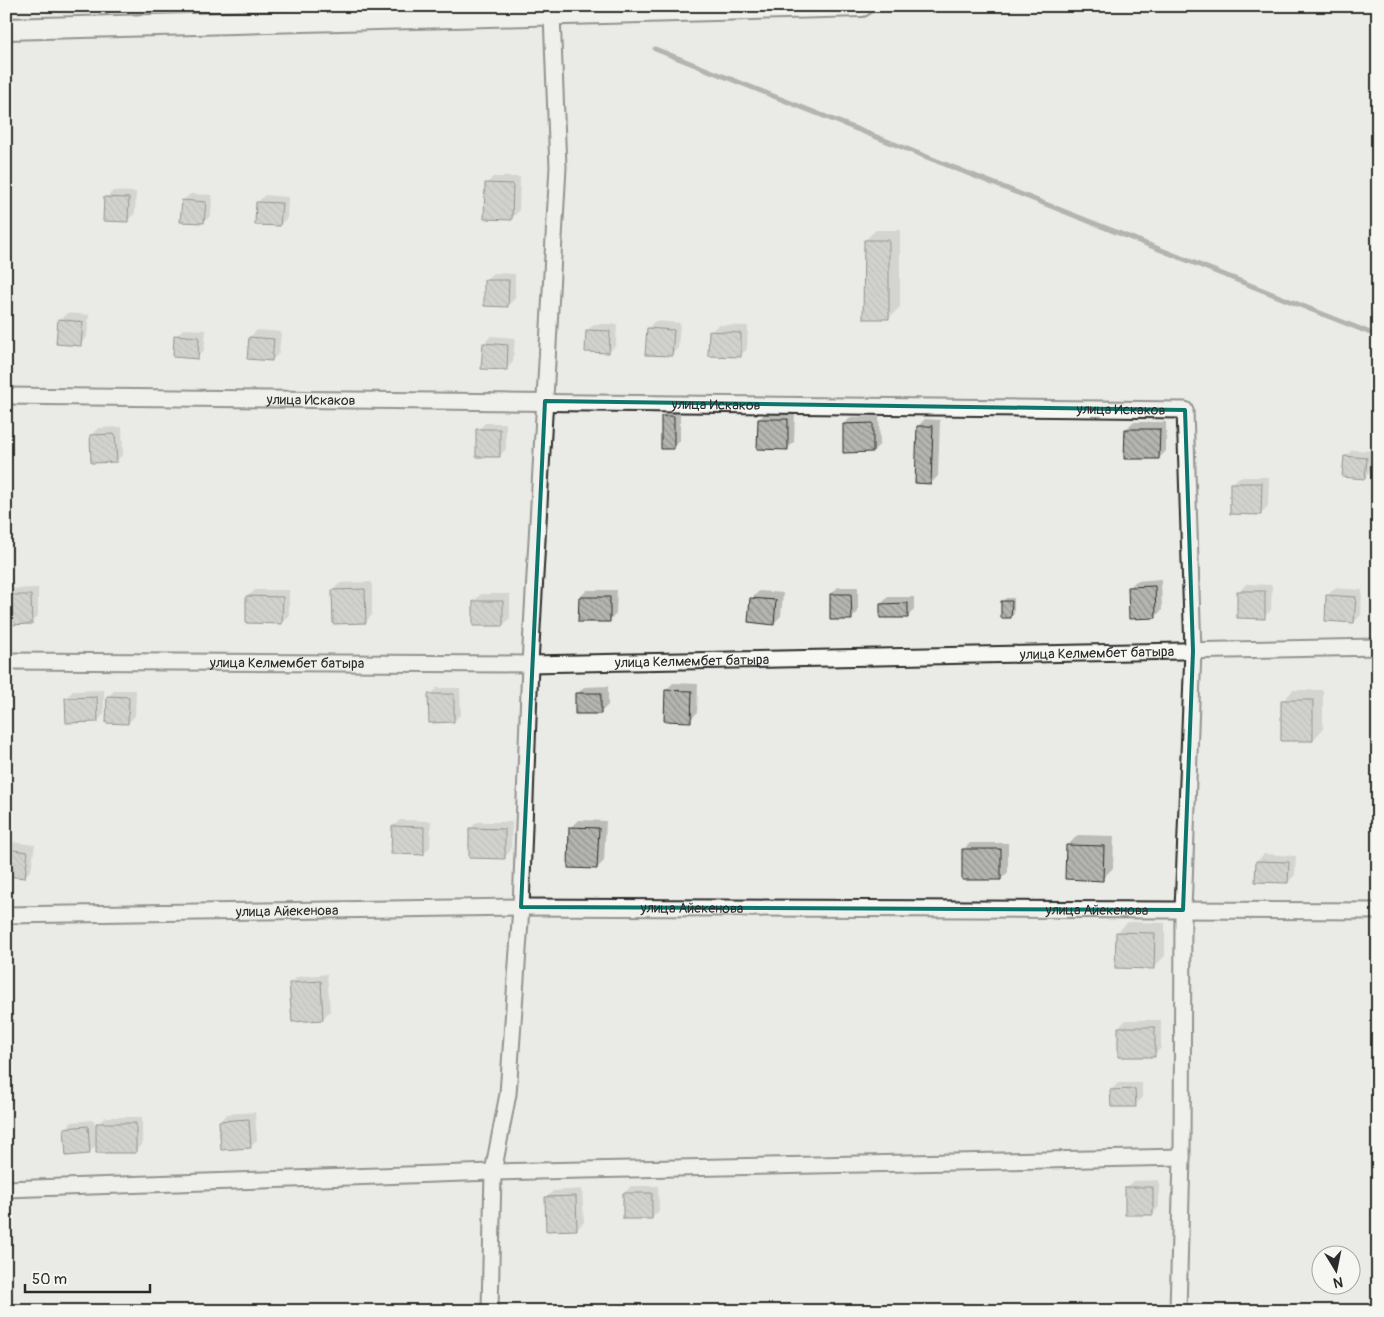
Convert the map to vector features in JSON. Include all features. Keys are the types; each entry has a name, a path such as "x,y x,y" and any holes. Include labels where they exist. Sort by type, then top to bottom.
{"main road":[{"path":"6,29 551,11 862,6"}],"street":[{"path":"490,1311 493,1172 508,1094 521,907 530,664 558,167 551,11"},
{"name":"улица Искаков","path":"6,396 1185,410 1193,651"},
{"name":"улица Келмембет батыра","path":"6,661 530,664 1378,647"},
{"path":"1178,1311 1182,1157 1183,910 1193,651"},
{"name":"улица Айекенова","path":"6,915 521,907 1378,911"},
{"path":"6,1189 493,1172 1182,1157"}],"highlighted area":[{"path":"545,401 1185,410 1193,651 1183,910 521,907"}],"building":[{"path":"485,183 513,184 512,220 484,219"},
{"path":"104,197 129,198 128,222 103,221"},
{"path":"182,200 206,202 204,223 180,222"},
{"path":"256,202 282,203 280,226 255,225"},
{"path":"864,240 889,240 889,319 863,319"},
{"path":"484,280 509,280 508,307 484,306"},
{"path":"58,319 83,322 81,346 56,344"},
{"path":"647,328 674,330 672,356 645,355"},
{"path":"586,330 610,331 609,353 585,352"},
{"path":"709,331 741,333 741,357 708,356"},
{"path":"174,335 199,337 198,359 173,357"},
{"path":"249,337 274,339 272,361 247,359"},
{"path":"483,343 508,345 507,370 481,369"},
{"path":"661,416 674,416 674,449 661,449"},
{"path":"758,419 788,419 788,450 757,449"},
{"path":"873,423 873,452 843,453 843,424"},
{"path":"917,426 933,426 931,484 915,483"},
{"path":"476,429 500,429 500,457 476,457"},
{"path":"1125,429 1160,429 1159,459 1124,459"},
{"path":"115,434 117,462 91,463 90,435"},
{"path":"1344,456 1367,458 1365,479 1342,477"},
{"path":"1230,483 1262,483 1261,515 1230,514"},
{"path":"1155,586 1156,618 1129,619 1128,587"},
{"path":"365,589 366,623 333,624 332,590"},
{"path":"1237,591 1265,591 1265,619 1237,618"},
{"path":"830,594 851,594 852,620 830,620"},
{"path":"6,595 31,595 32,624 6,625"},
{"path":"1326,595 1356,597 1354,623 1325,621"},
{"path":"246,596 283,597 282,624 246,623"},
{"path":"579,597 610,597 610,622 578,622"},
{"path":"750,598 776,600 774,625 748,622"},
{"path":"473,601 503,601 503,626 473,626"},
{"path":"1001,601 1012,601 1011,618 1001,618"},
{"path":"908,603 908,618 880,618 880,604"},
{"path":"665,690 692,691 691,722 664,721"},
{"path":"575,693 601,693 601,714 575,714"},
{"path":"428,694 454,694 454,722 429,723"},
{"path":"107,696 129,697 128,724 106,723"},
{"path":"97,697 98,722 66,723 65,698"},
{"path":"1281,700 1313,700 1313,741 1281,741"},
{"path":"392,826 424,827 424,855 391,854"},
{"path":"569,827 599,828 597,869 568,868"},
{"path":"469,828 505,829 505,859 469,858"},
{"path":"1066,845 1104,846 1103,881 1065,879"},
{"path":"6,849 28,852 25,878 6,876"},
{"path":"962,849 1001,849 1001,880 962,880"},
{"path":"1256,861 1289,862 1288,883 1255,882"},
{"path":"1116,932 1155,933 1154,969 1115,968"},
{"path":"321,981 323,1020 292,1022 289,983"},
{"path":"1118,1027 1155,1027 1155,1057 1118,1057"},
{"path":"1135,1089 1136,1107 1111,1107 1110,1090"},
{"path":"249,1119 251,1148 221,1150 219,1121"},
{"path":"96,1123 136,1123 136,1153 96,1153"},
{"path":"88,1126 90,1154 66,1156 64,1128"},
{"path":"1125,1187 1153,1187 1153,1215 1125,1215"},
{"path":"623,1193 652,1193 652,1219 623,1219"},
{"path":"576,1196 577,1230 546,1231 545,1197"}],"waterway":[{"path":"655,49 1378,336"}]}
